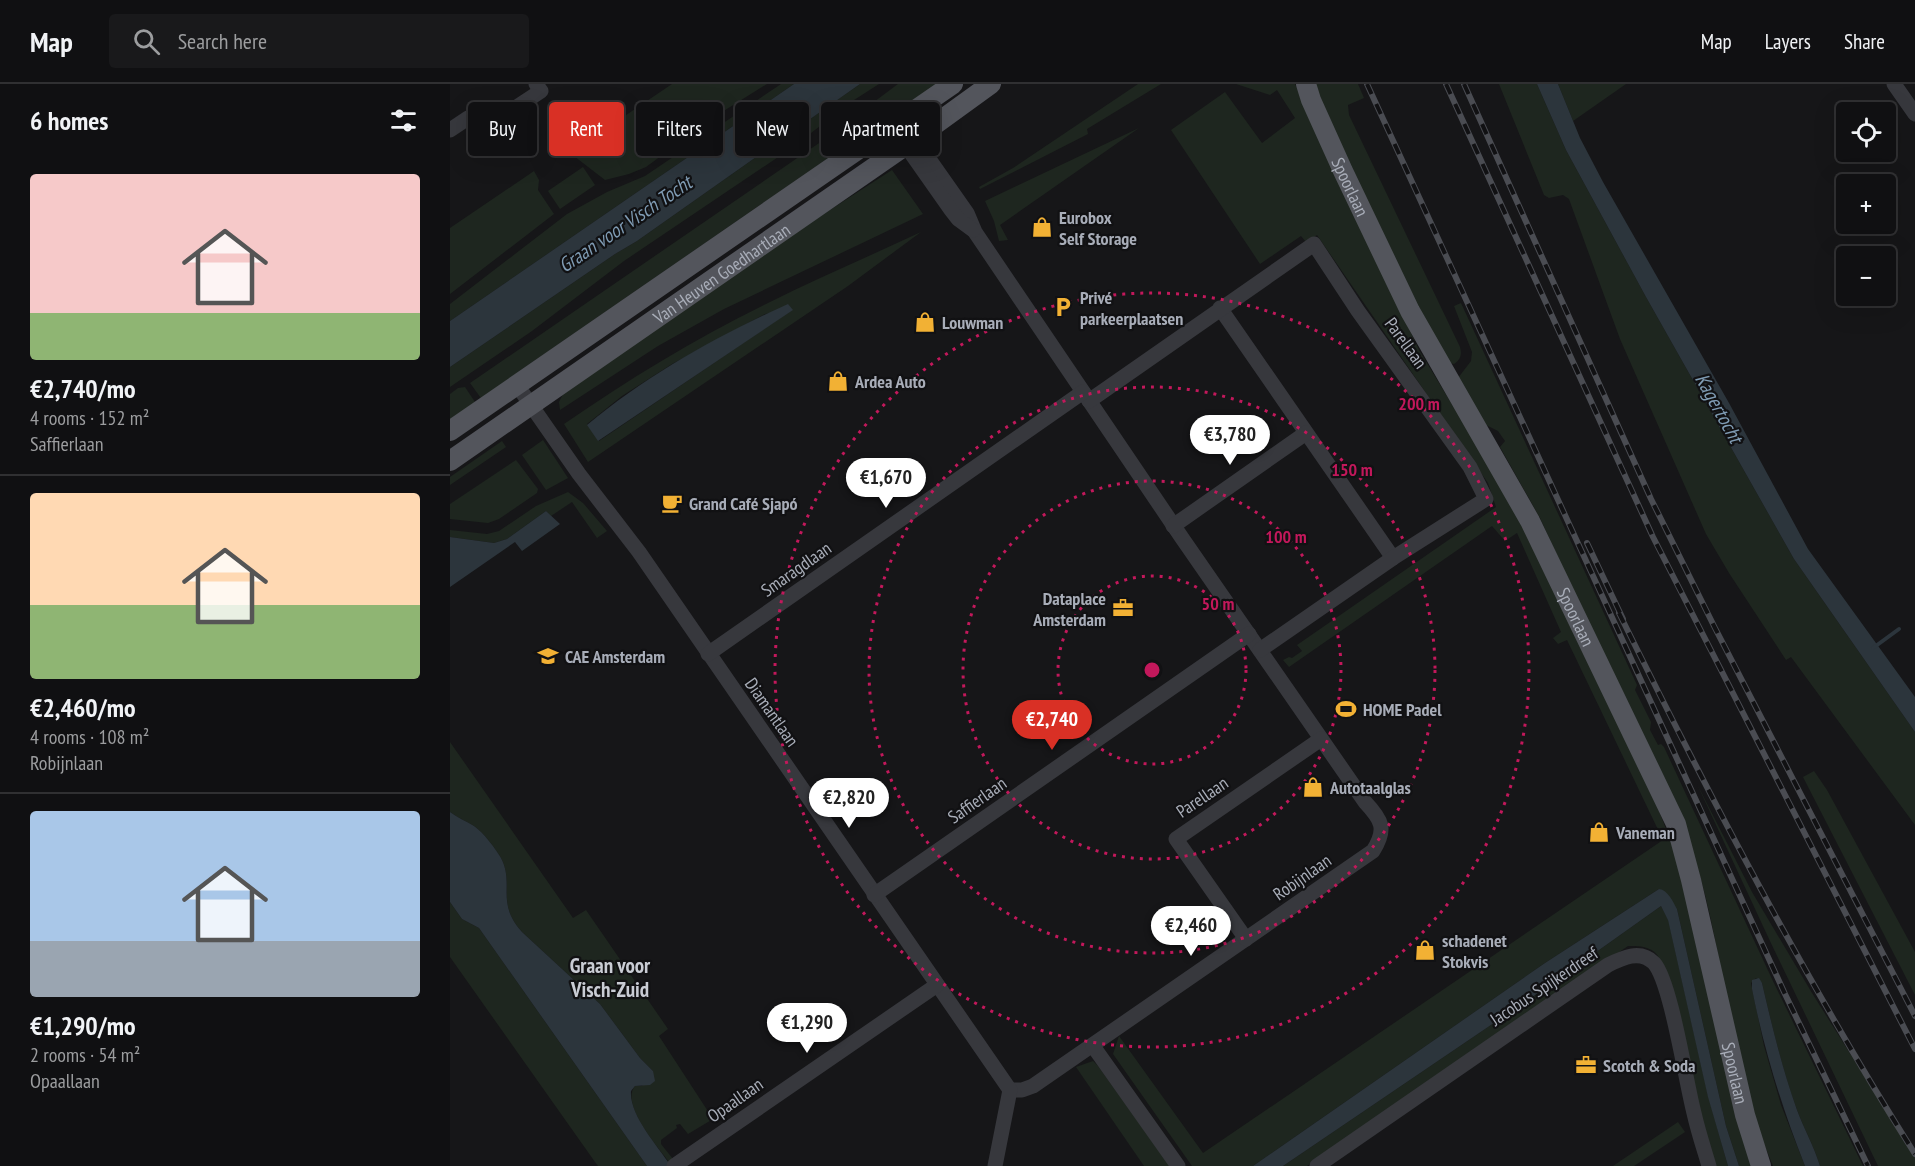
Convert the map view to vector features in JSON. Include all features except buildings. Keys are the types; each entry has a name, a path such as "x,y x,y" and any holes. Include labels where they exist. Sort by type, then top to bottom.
{"main road":[{"name":"Van Heuven Goedhartlaan","path":"926,102 953,84"},
{"name":"Van Heuven Goedhartlaan","path":"940,121 991,84"},
{"name":"Spoorlaan","path":"1305,89 1410,311 1530,521 1676,824 1691,879 1745,1114 1761,1166"},
{"name":"Van Heuven Goedhartlaan","path":"450,431 847,156"},
{"name":"Van Heuven Goedhartlaan","path":"450,461 891,156"}],"street":[{"path":"450,130 468,117 479,132 541,91 536,84"},
{"path":"1894,84 1915,114"},
{"path":"920,156 958,219 975,232 1173,526 1322,739"},
{"name":"Parellaan","path":"1086,397 1314,244 1470,467 1486,499 1393,558 1260,650"},
{"path":"1220,308 1393,558"},
{"name":"Diamantlaan","path":"517,384 579,474 639,552 1010,1090"},
{"name":"Smaragdlaan","path":"708,654 1086,397"},
{"path":"1173,526 1306,433"},
{"name":"Saffierlaan","path":"874,895 1250,634"},
{"name":"Parellaan","path":"1245,939 1176,839 1322,739"},
{"name":"Robijnlaan","path":"1010,1090 1022,1090 1034,1086 1372,852 1380,839 1381,823 1378,816 1365,802 1322,739"},
{"name":"Jacobus Spijkerdreef","path":"1317,1166 1608,965 1627,956 1642,956 1654,963 1665,984 1694,1116 1709,1166"},
{"name":"Opaallaan","path":"674,1166 937,985"},
{"path":"1094,1046 1178,1166"},
{"path":"995,1166 1010,1090"}],"shaded area":[{"path":"672,84 767,84 723,111 723,102 645,102"},
{"path":"781,84 794,84 768,102 754,102"},
{"path":"860,84 879,84 851,102 834,102"},
{"path":"898,84 939,84 913,102 874,102"},
{"path":"1138,84 1161,84 1087,129 1088,134 980,189 979,187 1013,168"},
{"path":"1236,84 1295,84 1419,350 1453,406 1494,466 1648,782 1677,858 1754,1166 1739,1166 1726,1126 1677,909 1659,889 1545,963 1253,1166 1192,1166 1113,1054 1119,1036 1203,1153 1663,840 1567,640 1558,644 1553,638 1561,632 1517,533 1505,541 1492,526 1289,667 1283,660 1292,658 1302,651 1297,645 1496,507 1488,483 1317,235 1306,242 1301,236 1260,264 1171,130 1225,92 1262,143 1295,118 1277,90 1270,95"},
{"path":"1311,84 1358,84 1364,98 1348,105 1349,115 1460,347 1460,356 1454,364 1443,361"},
{"path":"1499,84 1537,84 1566,150 1794,559 1915,732 1915,825 1791,657 1786,660 1706,534 1620,339 1569,199 1563,195 1549,198 1544,195"},
{"path":"1558,84 1626,84 1573,121"},
{"path":"636,108 636,156 661,156 646,167 605,180 574,156 624,156 624,116"},
{"path":"821,111 821,125 809,135 809,120"},
{"path":"735,115 735,125 723,133 723,123"},
{"path":"1139,128 1000,225 1008,240 999,241 994,221 985,201"},
{"path":"821,142 821,156 831,156 521,370 483,401 470,383 800,156 809,156 809,150"},
{"path":"675,156 689,156 450,321 450,304 567,214 607,192 645,176"},
{"path":"758,156 780,156 624,261 532,331 450,387 450,367 637,241"},
{"path":"583,167 595,185 560,209 548,191"},
{"path":"892,170 923,214 724,309 658,346 560,410 559,402 563,394 802,228"},
{"path":"534,171 539,180 538,190 554,214 450,294 450,228"},
{"path":"921,232 848,286 588,462 564,424 638,375 741,316","holes":["792,310 599,441 587,424 622,396 672,364 765,314"]},
{"path":"1461,303 1637,685 1635,690 1651,722 1650,730 1658,745 1661,744 1664,747 1772,979 1863,1166 1820,1166 1787,1079 1762,983 1756,978 1751,983 1764,1046 1781,1105 1805,1166 1773,1166 1752,1114 1742,1075 1710,915 1693,853 1540,518 1500,447 1505,441 1498,431 1486,425 1458,378 1471,361 1472,352 1454,306"},
{"path":"465,387 477,405 450,423 450,394 458,388"},
{"path":"543,440 568,478 546,490 522,455"},
{"path":"502,441 506,447 450,485 450,477"},
{"path":"516,460 538,489 537,493 499,519 488,523 450,519 450,504"},
{"path":"568,492 583,503 607,531 597,538 572,502 551,516 546,511 507,539 494,543 450,537 450,530 487,534 499,531 536,506"},
{"path":"450,742 573,918 586,910 668,1029 659,1036 713,1119 688,1134 680,1124 676,1125 677,1128 661,1140 661,1144 673,1159 669,1162 642,1125 632,1103 635,1086 642,1086 653,1071 640,1058 600,1004 522,932 509,912 505,868 501,858 478,829 450,812"},
{"path":"1814,771 1827,790 1915,952 1915,995 1803,777"},
{"path":"1697,784 1752,892 1812,993 1915,1157 1915,1166 1878,1166"},
{"path":"450,902 462,919 479,928 647,1166 598,1166 595,1162 450,957"},
{"path":"1661,906 1668,919 1708,1095 1728,1166 1713,1166 1664,967 1658,956 1650,949 1628,946 1307,1166 1283,1166 1547,987"},
{"path":"1093,1061 1170,1166 1144,1166 1076,1067"},
{"path":"1678,1122 1685,1132 1634,1166 1613,1166"}],"water":[{"path":"794,84 860,84 834,102 821,102 821,111 809,120 809,102 768,102"},
{"name":"Kagertocht","path":"1537,84 1558,84 1580,138 1603,182 1729,403 1808,549 1915,697 1915,732 1794,559 1566,150"},
{"name":"Graan voor Visch Tocht","path":"735,125 735,156 758,156 637,241 450,367 450,321 689,156 723,156 723,133"},
{"path":"788,304 793,310 598,441 587,425 658,373 735,329"},
{"path":"546,511 560,524 522,551 515,542 450,587 450,537 494,543 507,539"},
{"path":"450,812 478,829 501,858 505,868 509,912 522,932 600,1004 640,1058 653,1071 655,1081 650,1085 635,1086 631,1091 632,1100 639,1120 671,1166 647,1166 479,928 462,919 450,902"},
{"path":"1659,889 1668,894 1677,909 1726,1126 1739,1166 1728,1166 1708,1097 1668,920 1661,906 1547,987 1283,1166 1253,1166 1545,963"},
{"path":"1759,978 1792,1094 1820,1166 1805,1166 1781,1101 1752,989 1752,980"}],"waterway":[{"path":"1873,648 1899,629"}],"railway":[{"path":"1367,84 1785,994 1868,1166"},
{"path":"1446,84 1653,537 1915,1049"},
{"path":"1464,84 1651,499 1915,1016"},
{"path":"1587,543 1623,619"},
{"path":"1619,613 1688,751 1797,955 1915,1154"}],"place":[{"name":"Eurobox Self Storage","path":"1042,227"},
{"name":"Privé parkeerplaatsen","path":"1063,307"},
{"name":"Louwman","path":"925,322"},
{"name":"Ardea Auto","path":"838,381"},
{"name":"Grand Café Sjapó","path":"672,503"},
{"name":"Dataplace Amsterdam","path":"1123,608"},
{"name":"CAE Amsterdam","path":"548,656"},
{"name":"HOME Padel","path":"1346,709"},
{"name":"Autotaalglas","path":"1313,787"},
{"name":"Vaneman","path":"1599,832"},
{"name":"schadenet Stokvis","path":"1425,950"},
{"name":"Scotch & Soda","path":"1586,1065"}],"district":[{"name":"Graan voor Visch-Zuid","path":"610,977"}]}
